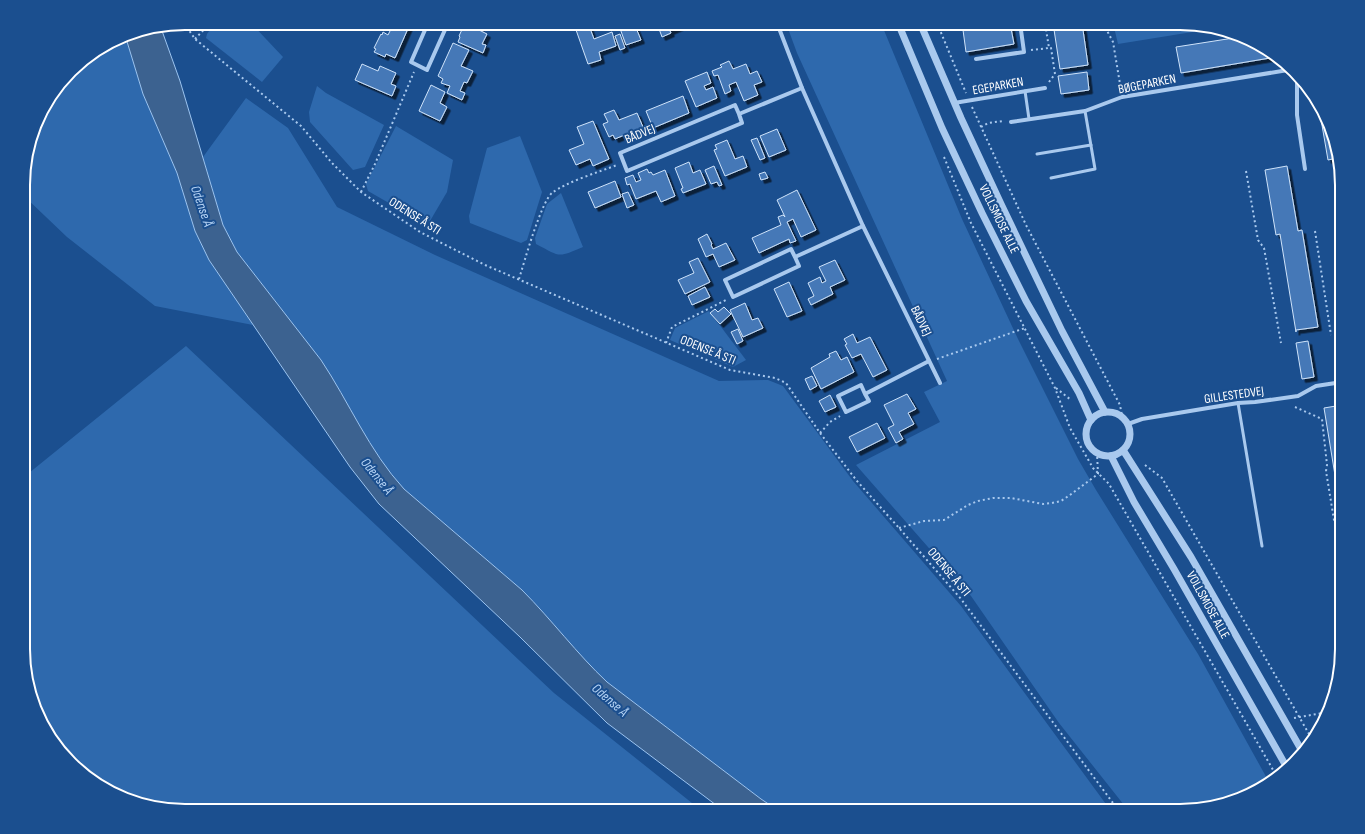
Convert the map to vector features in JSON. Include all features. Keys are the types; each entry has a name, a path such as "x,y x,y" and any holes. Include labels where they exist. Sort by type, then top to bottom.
{"street":[{"path":"425,30 411,62 427,70 445,30"},
{"name":"BÅDVEJ","path":"780,30 802,88 863,226 940,383"},
{"name":"VOLLSMOSE ALLE","path":"901,30 942,128 982,213 1026,301 1079,393 1090,420"},
{"name":"VOLLSMOSE ALLE","path":"923,30 954,103 997,197 1062,331 1105,412"},
{"path":"976,59 1024,52 1021,30"},
{"name":"BØGEPARKEN","path":"1011,122 1085,110 1122,97 1285,71"},
{"path":"1297,83 1297,115 1305,169"},
{"path":"739,114 802,88"},
{"name":"EGEPARKEN","path":"954,103 1045,88"},
{"name":"BÅDVEJ","path":"735,105 739,114 742,123 627,171 620,153 735,105"},
{"path":"795,257 863,226"},
{"path":"791,249 795,257 799,266 733,297 725,280 791,249"},
{"path":"865,394 929,361"},
{"name":"GILLESTEDVEJ","path":"1128,424 1142,419 1238,403 1298,396 1316,386 1335,383"},
{"path":"861,385 865,394 869,401 846,412 838,396 861,385"},
{"path":"1105,412 1114,412 1122,416 1128,424 1130,431 1130,438 1123,450 1118,454 1111,456 1098,453 1091,449 1087,442 1086,434 1090,420 1097,414 1105,412"},
{"name":"VOLLSMOSE ALLE","path":"1123,450 1190,557 1300,747"},
{"name":"VOLLSMOSE ALLE","path":"1111,456 1134,502 1174,569 1285,764"}],"lane":[{"path":"1025,91 1029,119"},
{"path":"1051,178 1095,169 1085,110"},
{"path":"1037,154 1091,145"},
{"path":"1238,403 1262,546"}],"path":[{"name":"ODENSE Å STI","path":"189,30 195,40 301,126 332,163 360,192 420,232 485,265 730,370 775,378 786,383 820,433 857,480 961,599 1114,804"},
{"path":"195,40 204,30"},
{"path":"940,30 969,101 1026,225 1120,405 1122,416"},
{"path":"1046,30 1049,48 1051,48 1055,74"},
{"path":"1107,30 1113,42 1122,97"},
{"path":"1024,52 1049,48"},
{"path":"360,192 375,164 417,65"},
{"path":"981,127 988,123 1007,120 1011,122"},
{"path":"942,152 971,223 1055,388 1070,428 1093,468 1109,484 1274,772"},
{"path":"519,279 543,206 550,194 563,186 623,162"},
{"path":"1246,171 1258,240 1264,248 1280,343"},
{"path":"1315,231 1332,335"},
{"path":"666,343 672,327 715,304 733,297"},
{"path":"929,361 1025,328"},
{"path":"1295,407 1322,420 1326,471 1335,522"},
{"path":"820,433 830,422 846,412"},
{"path":"1098,453 1098,474"},
{"path":"1143,464 1162,478 1309,734"},
{"path":"900,528 924,522 944,520 968,505 993,498 1011,498 1043,504 1061,501 1098,474"},
{"path":"1285,720 1299,716 1321,713"}],"shaded area":[{"path":"210,30 258,30 283,57 262,82 206,38"},
{"path":"789,30 884,30 962,219 1018,339 1078,459 1198,654 1266,778 1249,788 1230,796 1200,803 1123,804 1059,723 971,596 856,465 940,422 924,392 947,381 797,53"},
{"path":"1115,30 1199,31 1118,44"},
{"path":"127,42 143,94 177,173 195,231 209,260 253,325 155,306 67,237 30,202 31,165 38,135 51,107 75,75 99,56"},
{"path":"317,86 326,93 384,125 365,167 353,170 310,122 309,112"},
{"path":"246,98 288,128 337,207 435,255 719,381 768,380 783,386 853,481 961,606 1106,804 768,804 761,799 607,682 585,660 522,590 393,478 380,460 321,360 237,252 223,225 203,157"},
{"path":"396,126 453,160 447,192 430,221 422,222 368,191 366,184"},
{"path":"520,136 542,192 527,240 521,243 470,223 469,216 487,148"},
{"path":"561,193 583,247 568,253 555,254 536,244 535,238 547,204"},
{"path":"709,311 746,360 733,367 670,340 675,328"},
{"path":"186,346 554,693 693,804 175,804 145,799 116,788 83,766 68,751 46,718 35,689 30,659 30,472"}],"water":[{"name":"Odense Å","path":"162,32 180,81 223,225 237,252 321,360 380,459 404,489 522,590 585,660 607,682 768,804 715,804 607,723 520,637 379,504 350,467 209,260 195,231 177,173 143,94 127,42 145,35"}],"building":[{"path":"390,30 407,30 395,58 386,54 385,57 374,52 376,49 374,48 381,34 382,35 383,32 388,35"},
{"path":"462,30 479,30 487,34 482,44 486,45 483,53 458,42"},
{"path":"576,30 591,30 594,39 612,32 616,46 599,52 601,60 588,64"},
{"path":"621,30 637,30 641,40 626,45"},
{"path":"659,30 672,30 670,31 671,33 662,37"},
{"path":"963,30 1011,30 1014,44 966,52"},
{"path":"1054,30 1083,30 1088,65 1060,69"},
{"path":"620,34 625,48 620,50 615,36"},
{"path":"1231,38 1249,46 1269,58 1181,73 1176,47"},
{"path":"453,43 469,50 461,66 473,71 467,83 464,82 460,91 465,93 462,100 447,93 450,86 441,83 443,79 438,76"},
{"path":"729,61 733,69 746,64 750,74 757,71 762,82 754,85 758,95 744,101 736,82 729,85 731,91 725,94 718,75 714,76 712,71 722,67 720,65"},
{"path":"362,64 378,71 380,66 396,73 391,84 396,86 392,96 355,80"},
{"path":"707,72 711,83 704,86 706,90 713,87 717,98 696,107 685,81"},
{"path":"1087,72 1089,90 1061,94 1058,76"},
{"path":"431,85 445,92 440,103 447,107 440,121 419,111"},
{"path":"683,96 689,113 653,128 646,111"},
{"path":"614,110 619,120 637,113 643,127 615,139 613,135 609,137 603,124 608,122 604,114"},
{"path":"593,121 609,159 593,166 590,159 576,165 569,150 584,144 577,127"},
{"path":"1321,122 1327,135 1333,159 1328,160"},
{"path":"777,129 786,150 769,157 760,136"},
{"path":"757,138 765,158 760,160 751,140"},
{"path":"727,140 735,159 743,156 747,167 725,176 714,150 717,149 715,145"},
{"path":"689,162 693,173 700,170 706,184 683,193 681,189 683,188 675,168"},
{"path":"714,166 722,185 719,186 717,182 711,184 705,170"},
{"path":"1287,166 1298,231 1302,230 1318,327 1296,330 1296,332 1280,234 1276,235 1265,170"},
{"path":"647,169 649,173 651,172 653,175 665,170 675,196 661,202 656,191 636,199 630,184 627,185 625,178 633,175 636,182 641,180 638,173"},
{"path":"765,172 768,178 761,180 759,174"},
{"path":"615,181 621,197 595,208 588,192"},
{"path":"797,190 816,230 801,237 793,219 787,222 796,241 790,243 789,239 759,253 752,238 781,225 778,217 783,215 785,217 777,200"},
{"path":"628,192 634,205 627,208 622,194"},
{"path":"707,234 713,249 726,243 735,260 719,267 713,254 706,257 698,239"},
{"path":"698,258 710,282 685,294 678,280 694,273 689,262"},
{"path":"835,260 845,280 830,287 833,294 811,305 808,299 814,296 808,283 820,277 822,283 826,281 819,267"},
{"path":"789,282 802,311 787,317 774,289"},
{"path":"705,287 710,297 692,305 688,296"},
{"path":"745,303 752,320 758,318 763,328 743,337 730,310"},
{"path":"724,307 731,314 720,324 710,313 715,309 718,312"},
{"path":"738,329 743,341 737,344 731,332"},
{"path":"853,334 857,343 870,337 887,370 873,377 861,354 852,358 845,345 847,344 844,339"},
{"path":"1308,341 1314,377 1302,379 1296,343"},
{"path":"836,351 841,360 847,357 854,372 821,389 811,368 830,357 829,354"},
{"path":"812,376 817,386 810,390 805,379"},
{"path":"907,394 916,409 908,413 914,424 899,432 903,439 896,443 888,428 894,425 884,405"},
{"path":"830,395 836,407 825,412 819,401"},
{"path":"1335,406 1335,475 1324,408"},
{"path":"877,423 885,438 857,452 849,437"}]}
